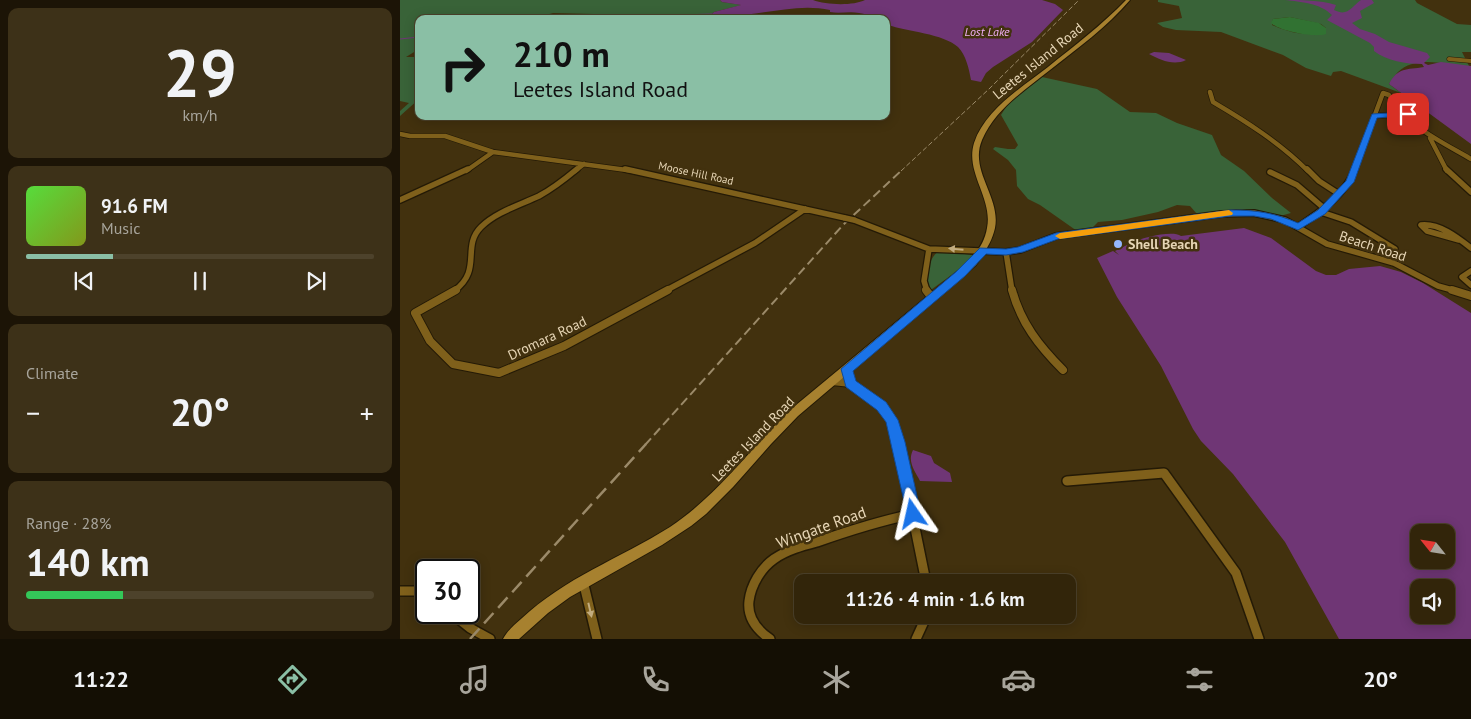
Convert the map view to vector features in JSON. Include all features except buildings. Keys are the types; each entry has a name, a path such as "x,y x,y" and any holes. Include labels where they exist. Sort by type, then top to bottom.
{"main road":[{"name":"Leetes Island Road","path":"510,639 545,607 583,582 660,540 700,512 724,489 783,422 973,263 983,250 991,232 992,219 976,159 976,147 980,137 1003,105 1102,27 1128,0"}],"street":[{"path":"1449,59 1471,61"},
{"path":"1210,92 1213,102 1244,120 1290,153 1319,181 1339,194"},
{"path":"1298,227 1323,210 1350,182 1383,93 1389,95 1428,136 1471,159"},
{"path":"1374,116 1389,115 1411,119"},
{"name":"Moose Hill Road","path":"400,134 410,136 445,136 493,152 637,171 854,220 929,249 1006,252"},
{"path":"1428,136 1446,171 1471,192"},
{"path":"400,200 464,172 493,152"},
{"name":"Dromara Road","path":"584,164 546,191 489,222 478,231 471,258 471,272 464,282 443,299 415,313 430,341 453,364 499,373 564,346 755,243 805,209"},
{"path":"1270,172 1297,185 1323,210 1346,218 1395,249 1394,263"},
{"name":"Beach Road","path":"1006,252 1020,250 1056,236 1241,212 1273,216 1298,227 1327,244 1394,263 1438,286 1471,296"},
{"path":"1458,240 1427,231 1422,228 1421,224 1434,225 1471,248"},
{"path":"929,249 923,279 925,288 932,298"},
{"path":"1006,252 1013,293 1020,313 1036,341 1063,370"},
{"path":"1471,271 1462,277 1471,285"},
{"path":"847,369 851,383"},
{"path":"832,381 851,383 881,406 892,420 924,574"},
{"path":"1067,481 1164,473 1236,574 1260,639"},
{"name":"Wingate Road","path":"770,639 756,628 751,618 749,607 754,582 764,568 776,558 802,547 869,524 913,514"},
{"path":"583,582 596,639"},
{"path":"400,591 415,591"},
{"path":"465,624 490,639"},
{"path":"916,639 923,624"}],"green space":[{"path":"400,0 720,0 722,2 742,5 712,14 693,15 553,13 546,15 415,15 415,51 406,57 415,57 415,103 400,116 400,111 409,103 400,101"},
{"path":"1158,0 1415,0 1417,3 1457,24 1471,25 1471,52 1462,52 1470,68 1433,62 1414,63 1398,72 1389,84 1401,93 1341,71 1333,72 1331,76 1306,68 1283,55 1221,32 1176,30 1163,27 1157,23 1182,18 1179,6 1158,2","holes":["1290,17 1321,24 1326,28 1306,34 1272,25 1273,19"]},
{"path":"1290,17 1319,23 1326,28 1326,34 1297,33 1281,29 1271,23 1273,19"},
{"path":"1042,77 1097,89 1130,112 1156,113 1177,123 1212,135 1221,155 1244,171 1291,213 1280,216 1236,209 1197,214 1190,206 1177,205 1158,212 1122,220 1098,222 1092,228 1077,231 1040,205 1028,199 1017,186 1016,170 1008,160 993,149 995,147 1015,149 1018,145 1001,115 1014,99"},
{"path":"940,251 973,255 957,271 928,292 930,263 935,254"}],"water":[{"name":"Lost Lake","path":"720,0 813,0 839,4 865,0 1042,0 1055,4 1063,10 1032,42 993,67 986,73 981,82 971,80 963,54 958,47 944,39 890,25 890,15 868,15 855,12 837,13 815,8 786,9 741,15 712,14 741,5"},
{"path":"1285,0 1330,3 1336,5 1334,10 1346,12 1361,0 1372,0 1374,3 1360,11 1362,18 1352,23 1360,29 1375,34 1389,42 1427,53 1430,57 1424,63 1428,65 1441,62 1471,66 1471,144 1389,84 1399,72 1424,67 1422,64 1391,60 1374,51 1374,47 1370,43 1327,20 1332,15 1322,8"},
{"path":"1154,52 1169,53 1186,60 1181,62 1167,61 1149,54"},
{"path":"1244,228 1271,238 1316,271 1326,275 1336,275 1349,269 1380,266 1401,272 1423,283 1471,313 1471,639 1339,639 1285,542 1233,474 1201,441 1193,429 1161,366 1117,297 1097,258 1113,251 1119,255 1115,251 1127,245 1134,250 1129,244 1132,242 1157,235 1177,234 1181,236"},
{"path":"913,450 931,456 934,463 950,473 952,482 920,481 911,462"}],"waterway":[{"path":"679,15 712,14"},
{"path":"400,39 415,37"}],"railway":[{"path":"901,171 989,89 1079,0"},
{"path":"645,445 843,225 903,169"},
{"path":"470,639 646,444"}],"slow traffic":[{"path":"1060,236 1229,213"}],"place":[{"name":"Shell Beach","path":"1118,244"}],"route":[{"path":"913,514 899,442 892,420 881,406 851,383 847,369 961,274 983,250 1006,252 1020,250 1056,236 1241,212 1273,216 1298,227 1322,212 1350,182 1374,116 1389,115 1411,119 1408,114"}]}
